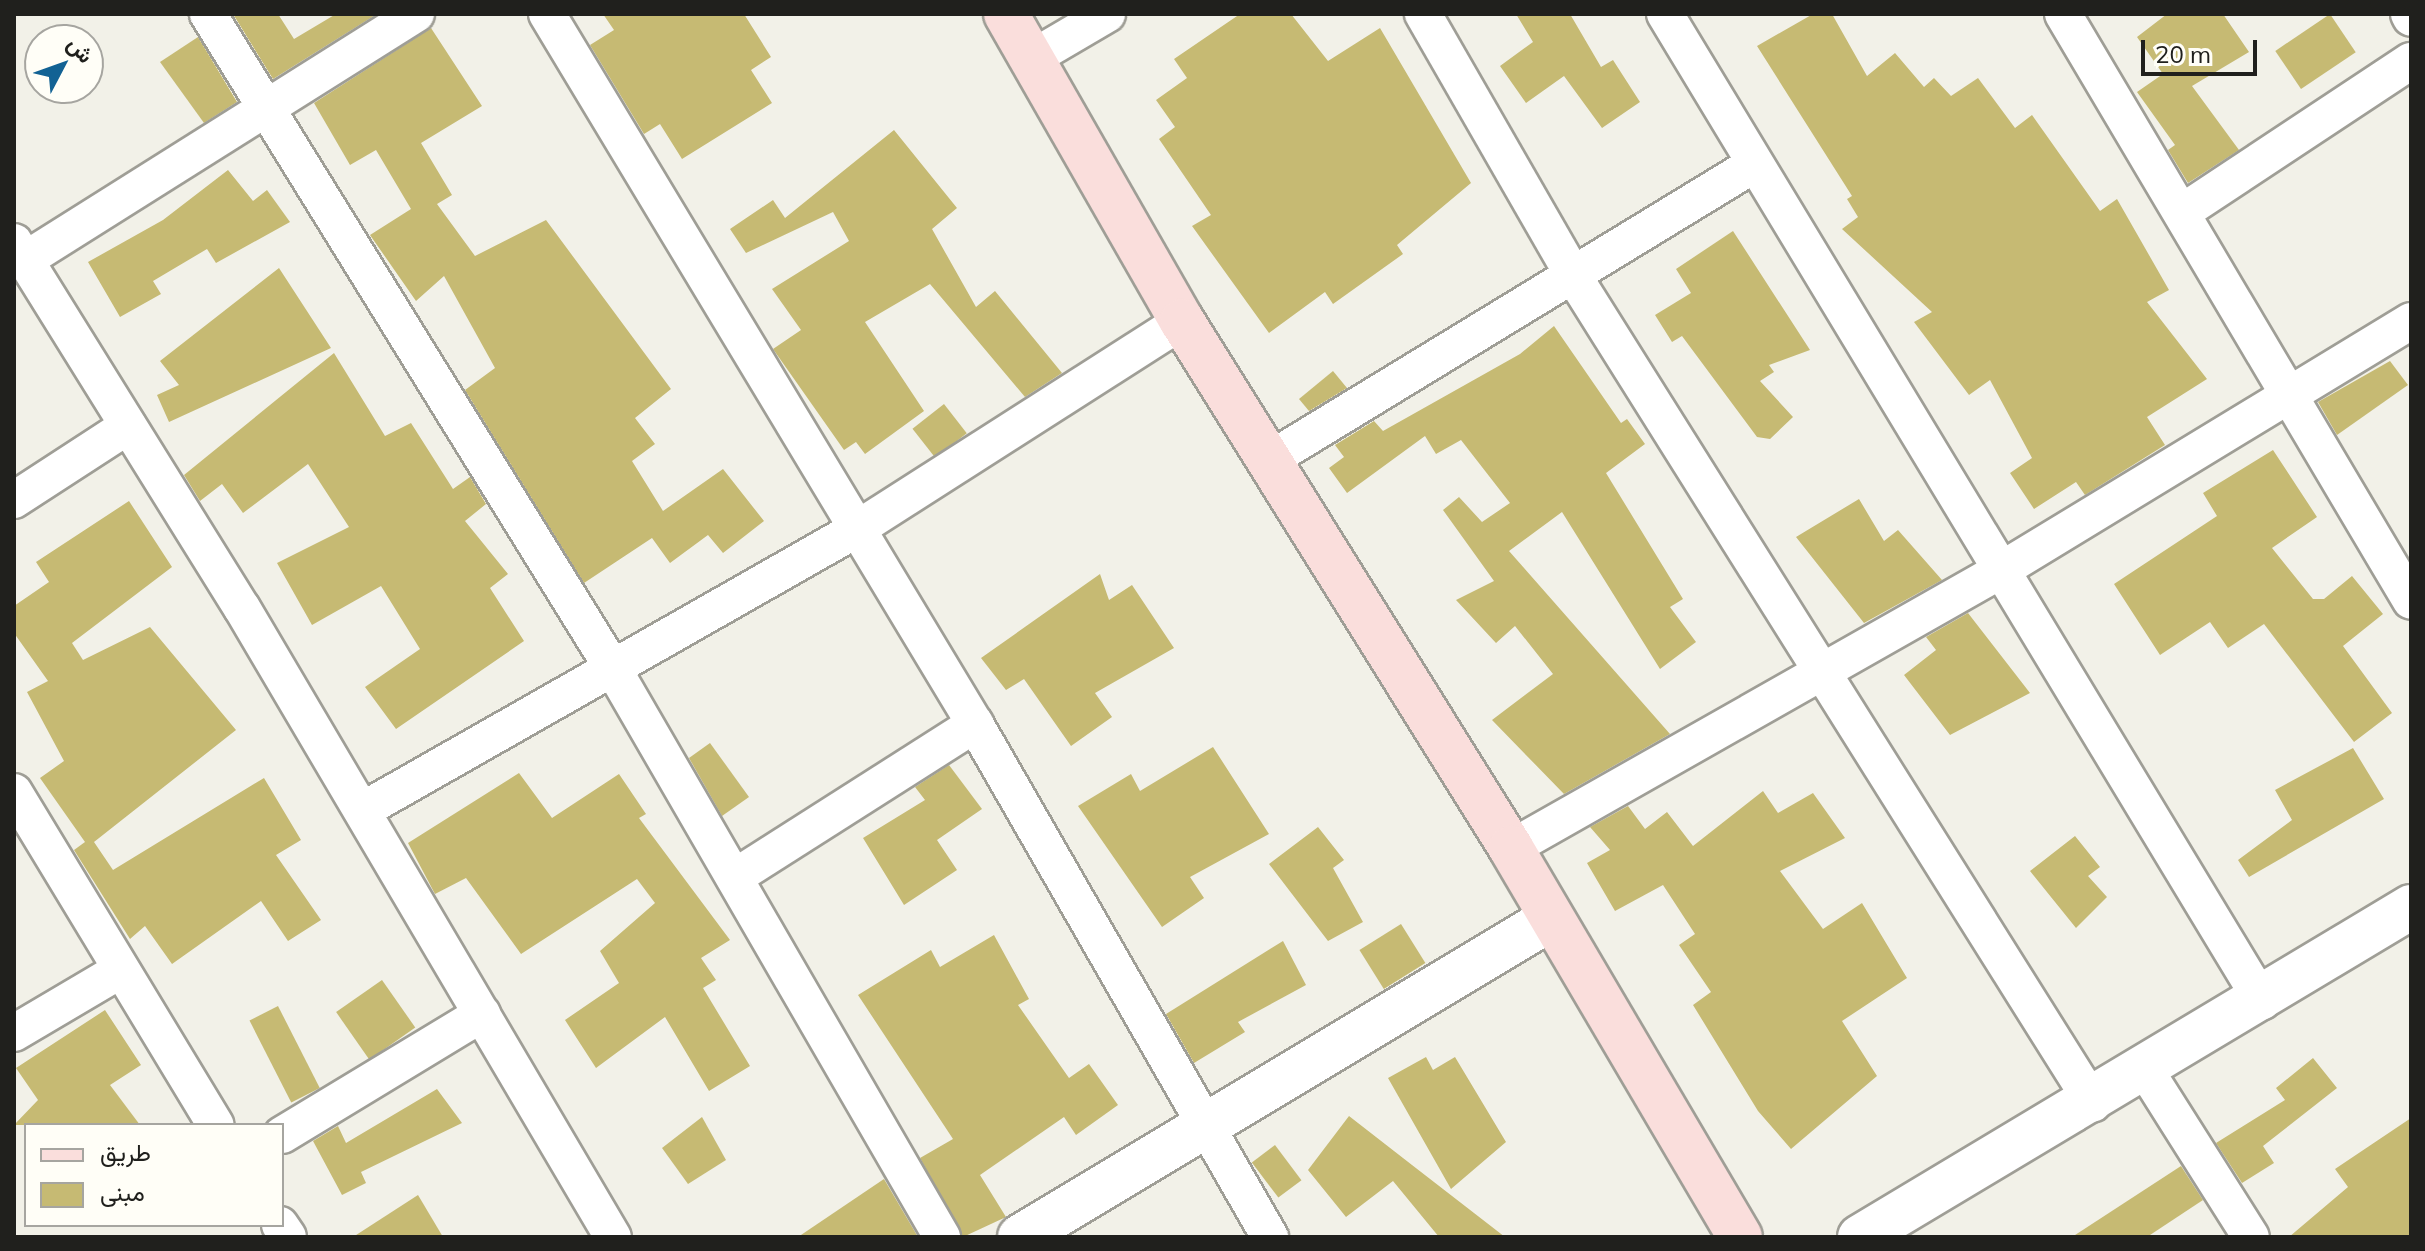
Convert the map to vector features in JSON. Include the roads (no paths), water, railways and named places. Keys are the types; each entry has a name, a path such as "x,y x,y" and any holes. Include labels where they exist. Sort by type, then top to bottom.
{"main road":[{"path":"1006,14 1182,321 1511,848 1550,919 1740,1237"}],"street":[{"path":"208,14 612,667 942,1237"},
{"path":"416,14 19,251 363,810 613,1237"},
{"path":"547,14 975,724 1202,1128 1270,1237"},
{"path":"1032,58 1107,14"},
{"path":"1423,14 1574,277 2093,1103"},
{"path":"1665,14 1998,572 2262,1001"},
{"path":"2063,14 2184,211 2287,395 2411,601"},
{"path":"2184,211 2411,61"},
{"path":"1269,460 1574,277 1753,165"},
{"path":"363,810 857,529 1182,321"},
{"path":"1511,848 1821,668 1998,572 2411,321"},
{"path":"14,500 128,426"},
{"path":"735,877 975,724"},
{"path":"14,792 117,972 215,1123"},
{"path":"1860,1237 2093,1103 2409,913"},
{"path":"1020,1237 1550,919"},
{"path":"14,1033 117,972"},
{"path":"284,1134 482,1014"},
{"path":"2146,1071 2251,1237"}]}
